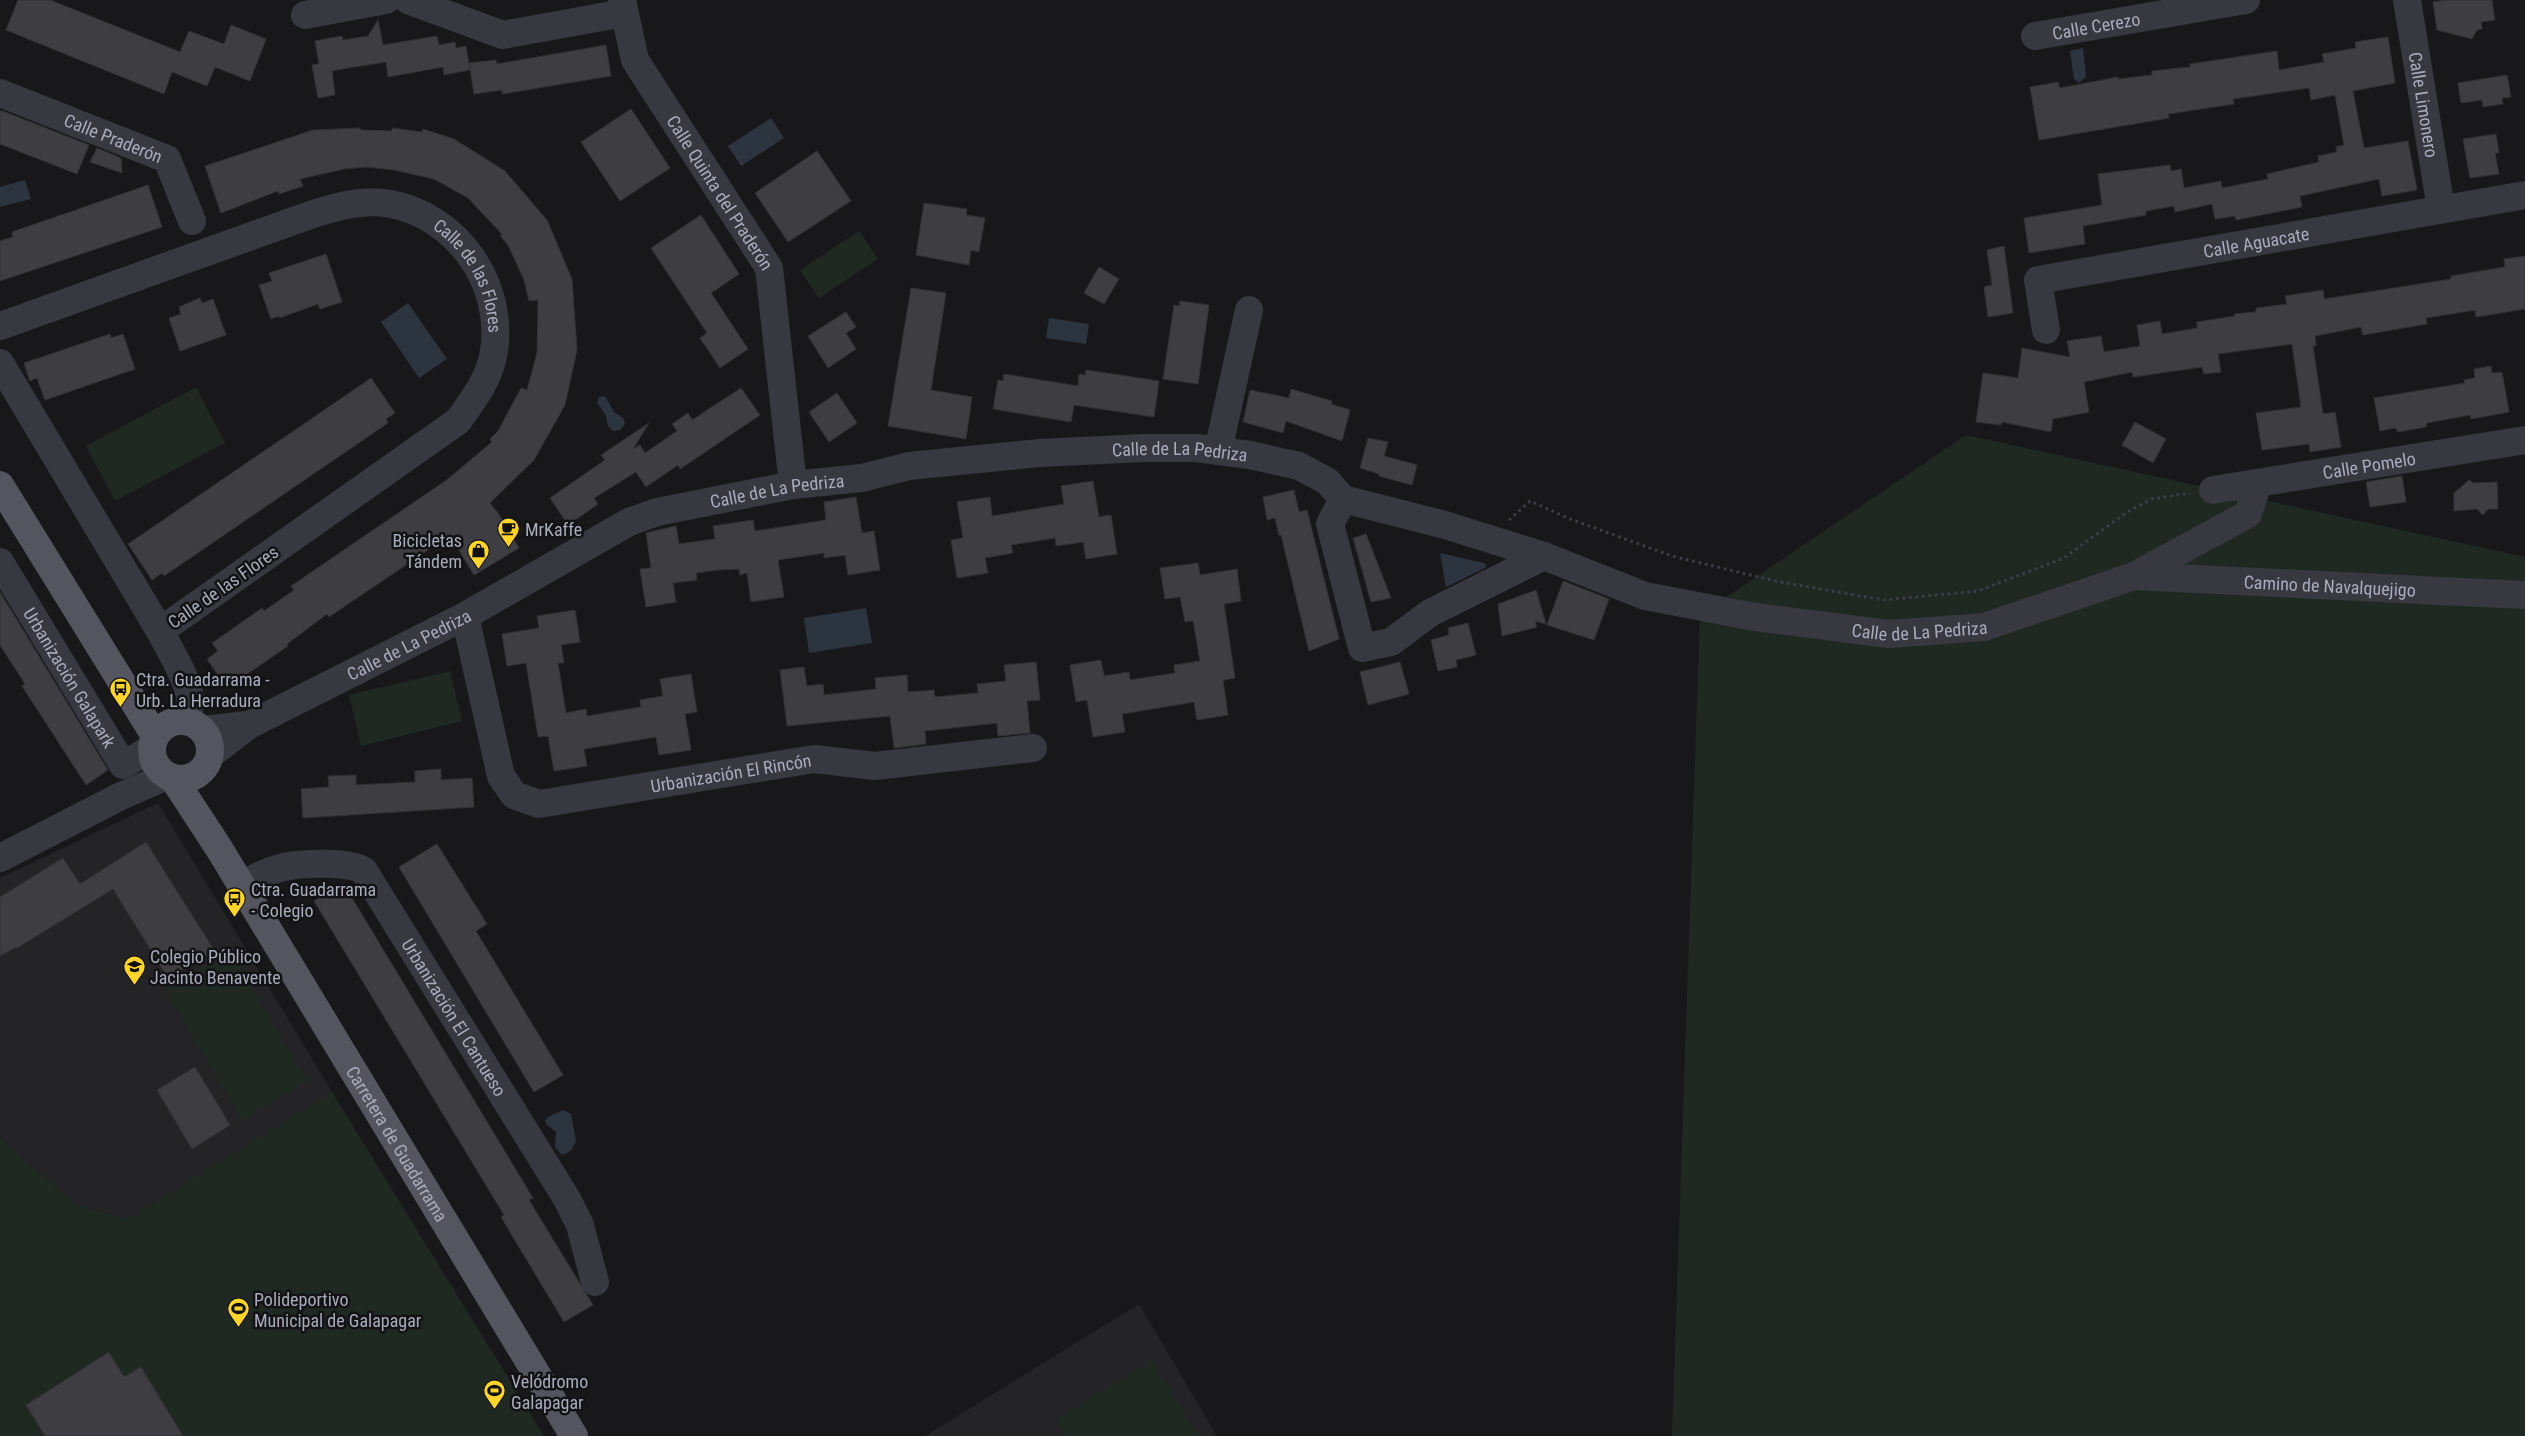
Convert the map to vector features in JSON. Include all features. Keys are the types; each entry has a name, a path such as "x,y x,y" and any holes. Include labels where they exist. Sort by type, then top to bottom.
{"main road":[{"name":"Carretera de Guadarrama","path":"0,484 117,676 178,750 220,850 574,1436"}],"street":[{"path":"305,15 386,0"},
{"path":"408,0 504,35 623,6"},
{"name":"Calle Cerezo","path":"2035,36 2246,0"},
{"name":"Calle Limonero","path":"2407,0 2441,209"},
{"name":"Calle Quinta del Praderón","path":"623,6 635,60 769,268 793,485"},
{"name":"Calle Praderón","path":"0,93 166,158 192,221"},
{"name":"Calle Aguacate","path":"2046,330 2038,280 2525,195"},
{"name":"Calle de las Flores","path":"0,326 304,217 351,203 391,204 428,217 460,241 483,274 494,311 494,351 482,389 458,421 160,631"},
{"path":"1218,451 1249,310"},
{"name":"Calle de las Flores","path":"0,363 160,631 181,672 189,694 190,704 178,750"},
{"name":"Calle Pomelo","path":"2213,490 2525,440"},
{"name":"Calle de La Pedriza","path":"0,858 121,796 178,750 249,725 465,616 629,522 657,512 793,485 862,478 909,466 1040,453 1144,448 1218,451 1250,455 1299,466 1327,481 1343,499 1488,538 1544,556 1645,596 1755,617 1889,634 1984,627 2134,576 2248,514 2258,483"},
{"path":"1343,499 1330,524 1362,648 1391,642 1430,613 1544,556"},
{"name":"Urbanización Galapark","path":"0,562 123,765 178,750"},
{"name":"Camino de Navalquejigo","path":"2134,576 2525,595"},
{"name":"Urbanización El Rincón","path":"465,616 501,776 514,795 539,804 814,760 875,766 1033,748"},
{"name":"Urbanización El Cantueso","path":"241,885 286,866 343,863 359,866 364,871 567,1199 580,1225 595,1282"}],"path":[{"path":"1488,538 1530,501 1570,519 1672,556 1775,581 1884,600 1978,591 2064,558 2127,512 2152,499 2213,490"}],"shaded area":[{"path":"859,231 878,259 819,298 800,270"},
{"path":"196,387 225,443 115,501 86,446"},
{"path":"1966,435 2525,557 2525,1436 1672,1436 1700,615"},
{"path":"450,671 462,721 361,746 349,695"},
{"name":"Colegio Público Jacinto Benavente","path":"158,803 332,1092 127,1219 75,1204 0,1137 0,878"},
{"path":"230,951 308,1081 242,1120 165,990"},
{"name":"Polideportivo Municipal de Galapagar","path":"332,1092 544,1436 0,1436 0,1137 75,1204 127,1219"},
{"path":"1139,1304 1217,1436 925,1436"},
{"path":"1152,1360 1199,1436 1067,1436 1056,1419"}],"water":[{"path":"2083,48 2086,77 2079,83 2074,79 2070,51"},
{"path":"771,118 784,138 741,166 728,146"},
{"path":"25,180 31,199 0,207 0,187"},
{"path":"408,303 447,359 419,378 381,322"},
{"path":"1049,318 1089,324 1086,344 1046,338"},
{"path":"605,396 614,412 623,418 625,424 620,430 613,431 608,426 606,416 597,402 599,397"},
{"path":"1440,553 1484,563 1487,567 1446,587"},
{"path":"866,608 872,643 809,653 804,618"},
{"path":"563,1110 571,1114 576,1141 571,1151 562,1155 555,1147 556,1132 545,1121 548,1117"}],"building":[{"path":"18,0 50,0 180,52 189,31 224,44 231,25 266,39 250,81 215,67 207,86 172,72 164,94 6,30"},
{"path":"2446,0 2492,0 2495,20 2481,22 2482,29 2477,30 2472,39 2437,30 2433,2"},
{"path":"378,20 383,45 437,36 439,45 455,42 456,48 466,46 470,70 444,75 443,67 388,77 386,62 348,68 332,71 335,95 318,98 312,65 319,64 315,41 342,36 343,40 368,36"},
{"path":"2388,37 2395,83 2353,91 2364,148 2408,141 2417,190 2382,196 2379,179 2300,196 2302,207 2236,220 2235,216 2215,219 2212,204 2175,212 2174,206 2146,211 2146,215 2083,226 2085,244 2029,253 2024,218 2102,205 2098,174 2170,165 2171,171 2181,169 2184,188 2221,181 2222,188 2268,179 2267,174 2319,162 2318,156 2337,152 2336,147 2344,145 2335,95 2311,100 2309,88 2233,99 2234,104 2168,114 2169,118 2039,140 2030,87 2058,82 2060,88 2118,77 2118,79 2152,75 2152,71 2190,67 2190,64 2277,51 2279,70 2324,62 2322,54 2356,48 2355,42"},
{"path":"606,45 611,76 502,94 502,90 474,94 469,63 496,60 497,64"},
{"path":"2507,75 2511,97 2502,98 2503,104 2483,107 2482,100 2461,103 2458,83"},
{"path":"631,109 670,168 620,201 581,142"},
{"path":"0,110 89,145 77,174 0,144"},
{"path":"360,128 360,130 392,131 392,128 422,132 423,129 454,139 505,171 547,220 572,279 577,350 565,405 534,460 490,503 519,548 474,575 450,535 329,617 327,614 287,644 288,646 227,688 207,659 218,651 212,643 262,608 264,611 294,590 291,586 448,479 492,442 490,439 498,431 521,388 527,390 537,353 538,300 529,301 524,280 508,245 500,236 502,234 468,198 434,179 394,170 366,167 344,169 300,179 303,186 279,194 278,191 221,213 205,166 313,130"},
{"path":"2496,134 2499,153 2495,153 2499,174 2470,178 2463,139"},
{"path":"97,148 121,158 122,173 90,162"},
{"path":"817,151 851,201 788,242 755,193"},
{"path":"148,185 162,227 0,281 0,241 13,237 12,232"},
{"path":"924,203 967,209 966,215 985,218 979,252 971,250 969,265 916,255"},
{"path":"701,215 739,274 711,293 748,349 720,368 700,338 707,333 651,248"},
{"path":"2004,246 2013,313 1988,317 1984,287 1992,285 1987,250"},
{"path":"326,254 342,302 320,309 318,304 271,319 259,285 272,281 269,273"},
{"path":"2525,256 2525,309 2476,317 2475,310 2426,318 2427,324 2363,335 2361,327 2315,336 2316,346 2313,346 2323,414 2335,412 2341,447 2310,452 2309,444 2262,450 2256,413 2301,407 2292,344 2218,354 2221,372 2204,374 2202,367 2133,377 2132,372 2084,382 2089,412 2053,419 2051,432 2002,422 2001,425 1976,422 1983,373 2018,378 2022,348 2070,357 2067,341 2101,336 2104,352 2140,346 2137,325 2160,321 2162,334 2197,328 2197,322 2235,316 2234,314 2255,312 2257,308 2287,304 2285,296 2323,290 2324,299 2451,279 2451,276 2505,267 2504,259"},
{"path":"1099,267 1119,279 1104,304 1084,293"},
{"path":"911,288 946,293 931,390 972,397 966,439 888,426"},
{"path":"200,298 202,303 213,299 226,335 180,351 169,318 181,314 179,307"},
{"path":"1180,301 1209,305 1198,384 1163,379 1174,305 1179,306"},
{"path":"846,312 856,327 846,333 856,349 828,368 808,336"},
{"path":"110,334 111,338 123,334 135,369 45,400 37,378 30,381 24,363"},
{"path":"2491,366 2492,373 2502,372 2509,412 2471,419 2470,415 2427,423 2426,427 2398,432 2395,428 2380,431 2374,398 2465,383 2464,380 2475,378 2474,369"},
{"path":"1086,370 1159,381 1154,417 1074,405 1071,422 993,409 998,380 1003,381 1004,374 1078,386 1079,374 1085,375"},
{"path":"371,378 395,413 386,419 388,423 164,576 162,573 152,580 128,544"},
{"path":"741,388 760,415 680,469 678,465 646,487 636,472 594,498 598,504 568,525 550,498 605,460 601,455 649,423 633,449 640,445 645,453 677,431 672,424 688,413 692,420"},
{"path":"1291,389 1332,401 1331,404 1350,410 1342,441 1286,421 1283,433 1243,422 1250,390 1289,398"},
{"path":"837,393 857,423 829,442 809,412"},
{"path":"2135,422 2166,439 2153,463 2122,445"},
{"path":"1368,438 1388,442 1384,456 1417,465 1412,485 1379,476 1379,474 1360,468"},
{"path":"2402,476 2406,502 2370,507 2366,482"},
{"path":"2469,480 2473,483 2497,482 2498,509 2488,509 2483,515 2477,509 2454,511 2454,493"},
{"path":"1093,481 1099,517 1111,515 1117,554 1086,559 1083,542 1056,546 1055,538 1011,545 1013,553 985,558 988,573 957,578 951,540 963,538 957,502 990,497 992,516 1064,504 1061,486"},
{"path":"1294,490 1299,512 1307,510 1339,639 1309,651 1281,535 1279,535 1275,518 1267,520 1263,497"},
{"path":"856,497 862,533 874,531 880,570 848,575 845,555 824,558 824,553 778,560 784,597 751,602 747,573 740,575 739,569 718,570 696,573 697,580 673,583 676,602 646,607 640,569 651,568 646,533 676,526 679,544 715,539 713,526 753,520 755,531 826,520 824,502"},
{"path":"1366,534 1391,598 1371,602 1353,538"},
{"path":"1198,563 1200,575 1237,569 1241,601 1224,604 1235,678 1223,680 1228,715 1197,720 1194,702 1122,714 1125,732 1093,737 1087,700 1076,702 1070,665 1101,660 1104,676 1129,672 1130,680 1175,673 1174,665 1200,661 1193,621 1185,622 1180,597 1165,599 1160,568"},
{"path":"1563,581 1609,599 1594,640 1547,625"},
{"path":"1536,590 1546,624 1535,621 1537,627 1502,636 1498,604"},
{"path":"0,592 108,770 86,785 22,686 25,684 0,645"},
{"path":"575,610 580,642 561,645 564,663 558,663 566,713 586,709 587,716 641,707 640,700 663,696 660,679 691,674 697,712 685,714 691,750 659,755 656,737 584,749 587,766 554,771 548,736 538,737 526,663 507,666 502,634 539,628 537,616"},
{"path":"1468,623 1476,655 1456,660 1457,667 1438,671 1431,640 1449,635 1448,628"},
{"path":"1036,662 1040,700 1027,701 1030,733 998,736 997,723 925,731 926,744 894,748 890,716 787,726 780,670 804,667 807,686 823,684 824,695 876,689 875,678 907,675 908,692 934,690 935,697 978,693 977,684 1006,681 1004,665"},
{"path":"1400,662 1409,694 1368,705 1360,672"},
{"path":"441,769 441,780 472,778 474,807 303,818 301,789 329,787 328,776 356,775 356,785 415,782 415,771"},
{"path":"146,842 214,950 168,978 113,889 17,948 0,956 0,897 63,858 80,884"},
{"path":"437,844 487,924 476,931 563,1075 534,1092 399,867"},
{"path":"343,883 533,1198 529,1200 593,1305 564,1322 501,1217 504,1215 314,901"},
{"path":"195,1067 230,1125 192,1149 157,1090"},
{"path":"109,1352 124,1377 141,1367 183,1436 45,1436 26,1405"}],"place":[{"name":"MrKaffe","path":"509,548"},
{"name":"Bicicletas Tándem","path":"478,569"},
{"name":"Ctra. Guadarrama - Urb. La Herradura","path":"120,708"},
{"name":"Ctra. Guadarrama - Colegio","path":"235,918"},
{"name":"Colegio Público Jacinto Benavente","path":"134,985"},
{"name":"Polideportivo Municipal de Galapagar","path":"238,1328"},
{"name":"Velódromo Galapagar","path":"495,1410"}]}
